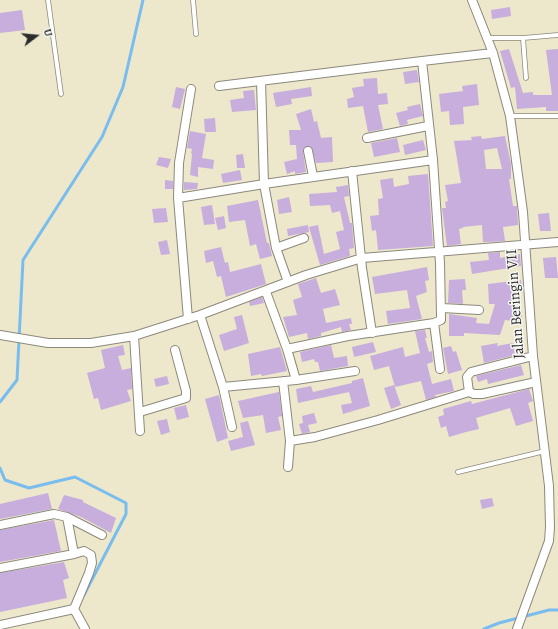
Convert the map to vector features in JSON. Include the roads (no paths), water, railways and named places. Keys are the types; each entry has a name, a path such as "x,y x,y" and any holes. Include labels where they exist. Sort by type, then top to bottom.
{"street":[{"name":"Jalan Beringin VII","path":"472,0 488,38 510,116 526,245 533,356 545,451 550,534 547,549 518,625"},
{"path":"219,86 422,61 493,54"},
{"path":"287,349 434,323 441,320 440,257 433,160 428,126 422,61"},
{"path":"261,81 264,184 276,248 288,282"},
{"path":"188,319 178,198 179,163 191,89"},
{"path":"367,138 428,126"},
{"path":"308,151 313,176"},
{"path":"178,198 313,176 433,160"},
{"path":"352,171 362,263 372,333"},
{"path":"276,248 304,238"},
{"path":"0,335 48,343 91,343 134,336 268,295 288,282 362,263 440,257 558,242"},
{"path":"268,295 296,380"},
{"path":"442,308 479,310"},
{"path":"200,316 223,387 232,427"},
{"path":"434,323 440,369"},
{"path":"134,336 140,431"},
{"path":"140,412 186,398 186,391 175,350"},
{"path":"469,392 468,377 471,372 533,356"},
{"path":"223,387 296,380 355,371"},
{"path":"283,381 290,441 288,467"},
{"path":"290,441 315,437 378,420 469,392 474,394 482,394 536,382"},
{"path":"0,525 54,514 67,517 102,535"},
{"path":"67,517 74,554"},
{"path":"0,568 84,551 88,553 91,555 92,563 74,609"},
{"path":"0,625 74,609"},
{"path":"74,609 85,629"}],"lane":[{"path":"48,0 61,94"},
{"path":"193,0 196,34"},
{"path":"488,38 523,38 558,35"},
{"path":"523,38 526,78"},
{"path":"510,116 558,116"},
{"path":"458,472 545,451"}],"waterway":[{"path":"0,402 17,380 23,260 102,137 123,87 143,0"},
{"path":"0,468 5,480 29,488 75,477 126,503 126,514 84,595"},
{"path":"484,629 499,623 549,610 558,610"}]}
